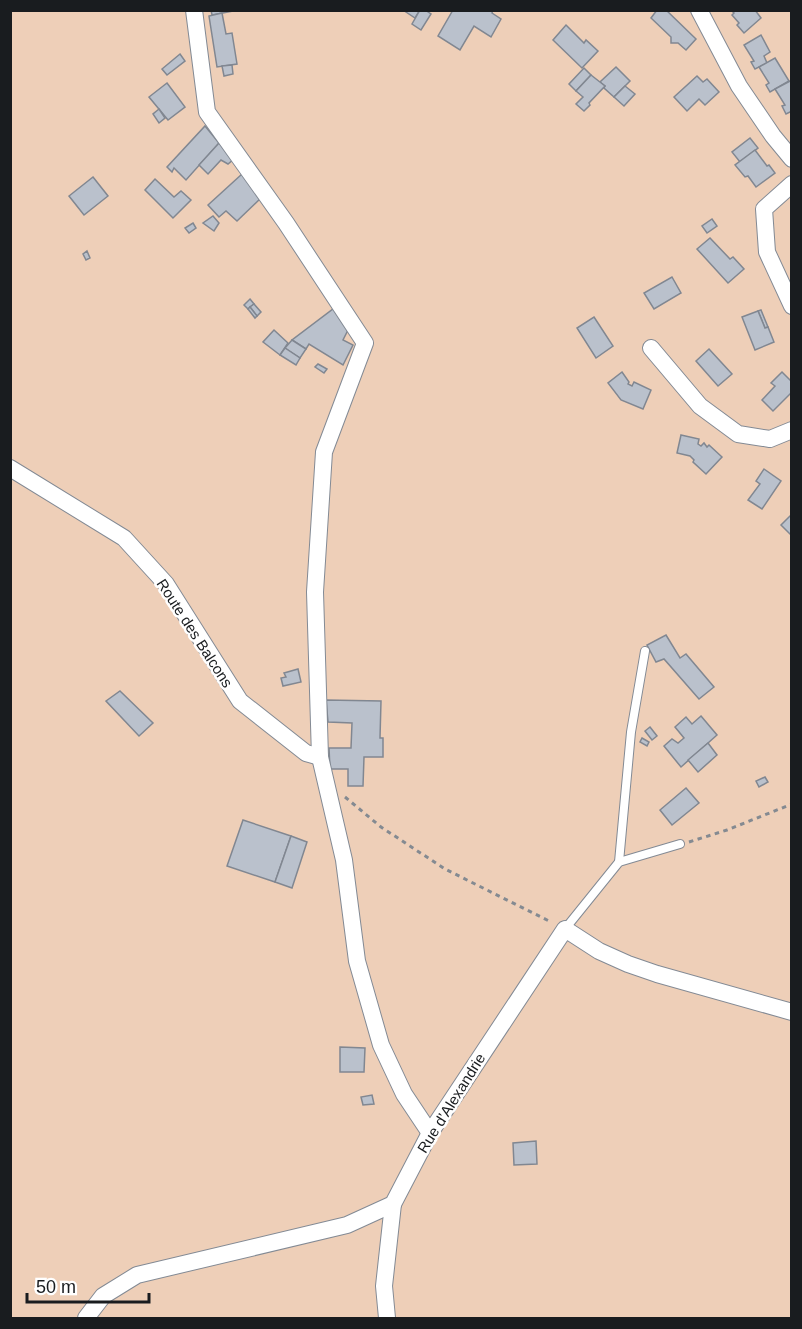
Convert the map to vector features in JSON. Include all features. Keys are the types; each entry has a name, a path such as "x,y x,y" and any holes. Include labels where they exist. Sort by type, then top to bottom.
{"street":[{"path":"194,10 207,112 286,223 365,343 324,452 315,592 320,757 344,860 357,961 381,1045 404,1094 429,1133"},
{"path":"699,10 739,86 773,136 792,159"},
{"path":"792,184 764,209 767,252 792,306"},
{"path":"651,348 700,406 738,434 770,439 792,430"},
{"name":"Route des Balcons","path":"10,468 124,538 166,584 240,701 306,753 320,757"},
{"path":"565,929 599,951 628,964 792,1012"},
{"name":"Rue d’Alexandrie","path":"393,1204 429,1133 565,929"},
{"path":"86,1318 103,1296 137,1275 346,1226 393,1204"},
{"path":"387,1318 384,1286 393,1204"}],"lane":[{"path":"565,929 619,862 631,732 645,651"},
{"path":"619,862 680,844"}],"path":[{"path":"326,780 381,827 445,869 565,929"},
{"path":"680,844 727,830 792,804"}],"shaded area":[{"path":"11,11 791,11 791,1318 11,1318"}],"building":[{"path":"211,10 232,10 233,11 212,15"},
{"path":"403,10 420,10 415,18"},
{"path":"420,10 431,14 421,30 412,24"},
{"path":"453,10 493,10 492,13 501,19 491,37 474,26 460,50 438,36"},
{"path":"657,10 666,10 696,39 686,50 678,43 671,43 671,37 651,18"},
{"path":"731,10 755,10 761,18 744,33 737,25 739,23"},
{"path":"222,13 226,34 232,33 237,64 217,67 209,16"},
{"path":"566,25 584,43 586,40 598,51 582,68 553,40"},
{"path":"761,35 770,52 764,56 767,63 755,69 751,62 754,61 744,45"},
{"path":"180,54 185,61 167,75 162,69"},
{"path":"775,58 789,81 770,92 766,85 769,83 759,67"},
{"path":"232,65 233,74 224,76 222,66"},
{"path":"616,67 630,81 614,97 600,82"},
{"path":"584,68 591,75 576,91 569,84"},
{"path":"591,75 605,86 584,111 576,104 583,97 576,91"},
{"path":"697,76 703,82 707,79 719,92 705,105 699,99 687,111 674,97"},
{"path":"792,80 792,111 786,114 782,106 785,105 775,89"},
{"path":"167,83 185,107 168,120 149,97"},
{"path":"625,86 635,94 624,106 614,97"},
{"path":"159,109 165,118 159,123 153,114"},
{"path":"205,126 219,143 186,180 174,168 172,172 167,167"},
{"path":"750,138 758,148 740,162 732,152"},
{"path":"219,143 234,159 228,164 221,160 208,174 199,165"},
{"path":"755,150 775,173 756,187 748,176 745,177 735,165"},
{"path":"242,174 262,197 237,221 226,211 219,217 208,205"},
{"path":"93,177 108,196 84,215 69,196"},
{"path":"155,179 174,197 181,191 191,200 173,218 145,190"},
{"path":"213,216 219,223 214,231 203,223"},
{"path":"712,219 717,226 707,233 702,226"},
{"path":"193,223 196,228 189,233 185,228"},
{"path":"710,238 730,259 733,257 744,269 728,283 697,249"},
{"path":"87,251 90,258 86,260 83,254"},
{"path":"672,277 681,293 654,309 644,293"},
{"path":"250,299 254,304 248,309 244,305"},
{"path":"254,304 261,312 257,316 250,307"},
{"path":"337,306 348,330 343,340 353,345 343,365 309,344 306,349 292,340"},
{"path":"250,307 257,316 255,318 248,309"},
{"path":"761,310 768,327 765,328 758,311"},
{"path":"758,311 774,342 755,350 742,317"},
{"path":"594,317 613,346 596,358 577,328"},
{"path":"274,330 288,343 280,355 263,342"},
{"path":"292,340 306,349 300,358 285,348"},
{"path":"285,348 300,358 296,365 280,355"},
{"path":"709,349 732,374 718,386 696,361"},
{"path":"318,364 327,369 324,373 315,367"},
{"path":"622,372 628,384 632,386 634,382 651,390 643,409 621,400 608,383"},
{"path":"782,372 792,382 792,392 773,411 762,400 775,386 771,383"},
{"path":"681,435 699,439 698,444 701,446 704,443 707,447 709,445 722,457 706,474 690,456 677,453"},
{"path":"764,469 781,481 762,509 748,500 760,484 756,481"},
{"path":"792,514 792,536 781,525"},
{"path":"666,635 680,658 686,654 714,687 699,699 664,659 656,662 647,645"},
{"path":"298,669 301,682 283,686 281,678 286,677 284,673"},
{"path":"120,691 153,723 139,736 106,701"},
{"path":"326,700 381,701 380,738 383,738 383,757 364,757 363,786 348,786 348,769 330,769 329,748 351,748 352,723 328,722"},
{"path":"701,716 717,735 681,767 664,746 672,739 678,743 684,738 675,727 686,717 692,724"},
{"path":"650,727 657,736 652,740 645,731"},
{"path":"642,738 649,742 647,746 640,742"},
{"path":"708,743 717,755 698,772 688,760"},
{"path":"765,777 768,782 759,787 756,781"},
{"path":"686,788 699,803 672,825 660,810"},
{"path":"243,820 291,836 275,882 227,866"},
{"path":"291,836 307,842 292,888 275,882"},
{"path":"340,1047 365,1048 364,1072 340,1072"},
{"path":"372,1095 374,1104 363,1105 361,1097"},
{"path":"536,1141 537,1164 514,1165 513,1143"}]}
